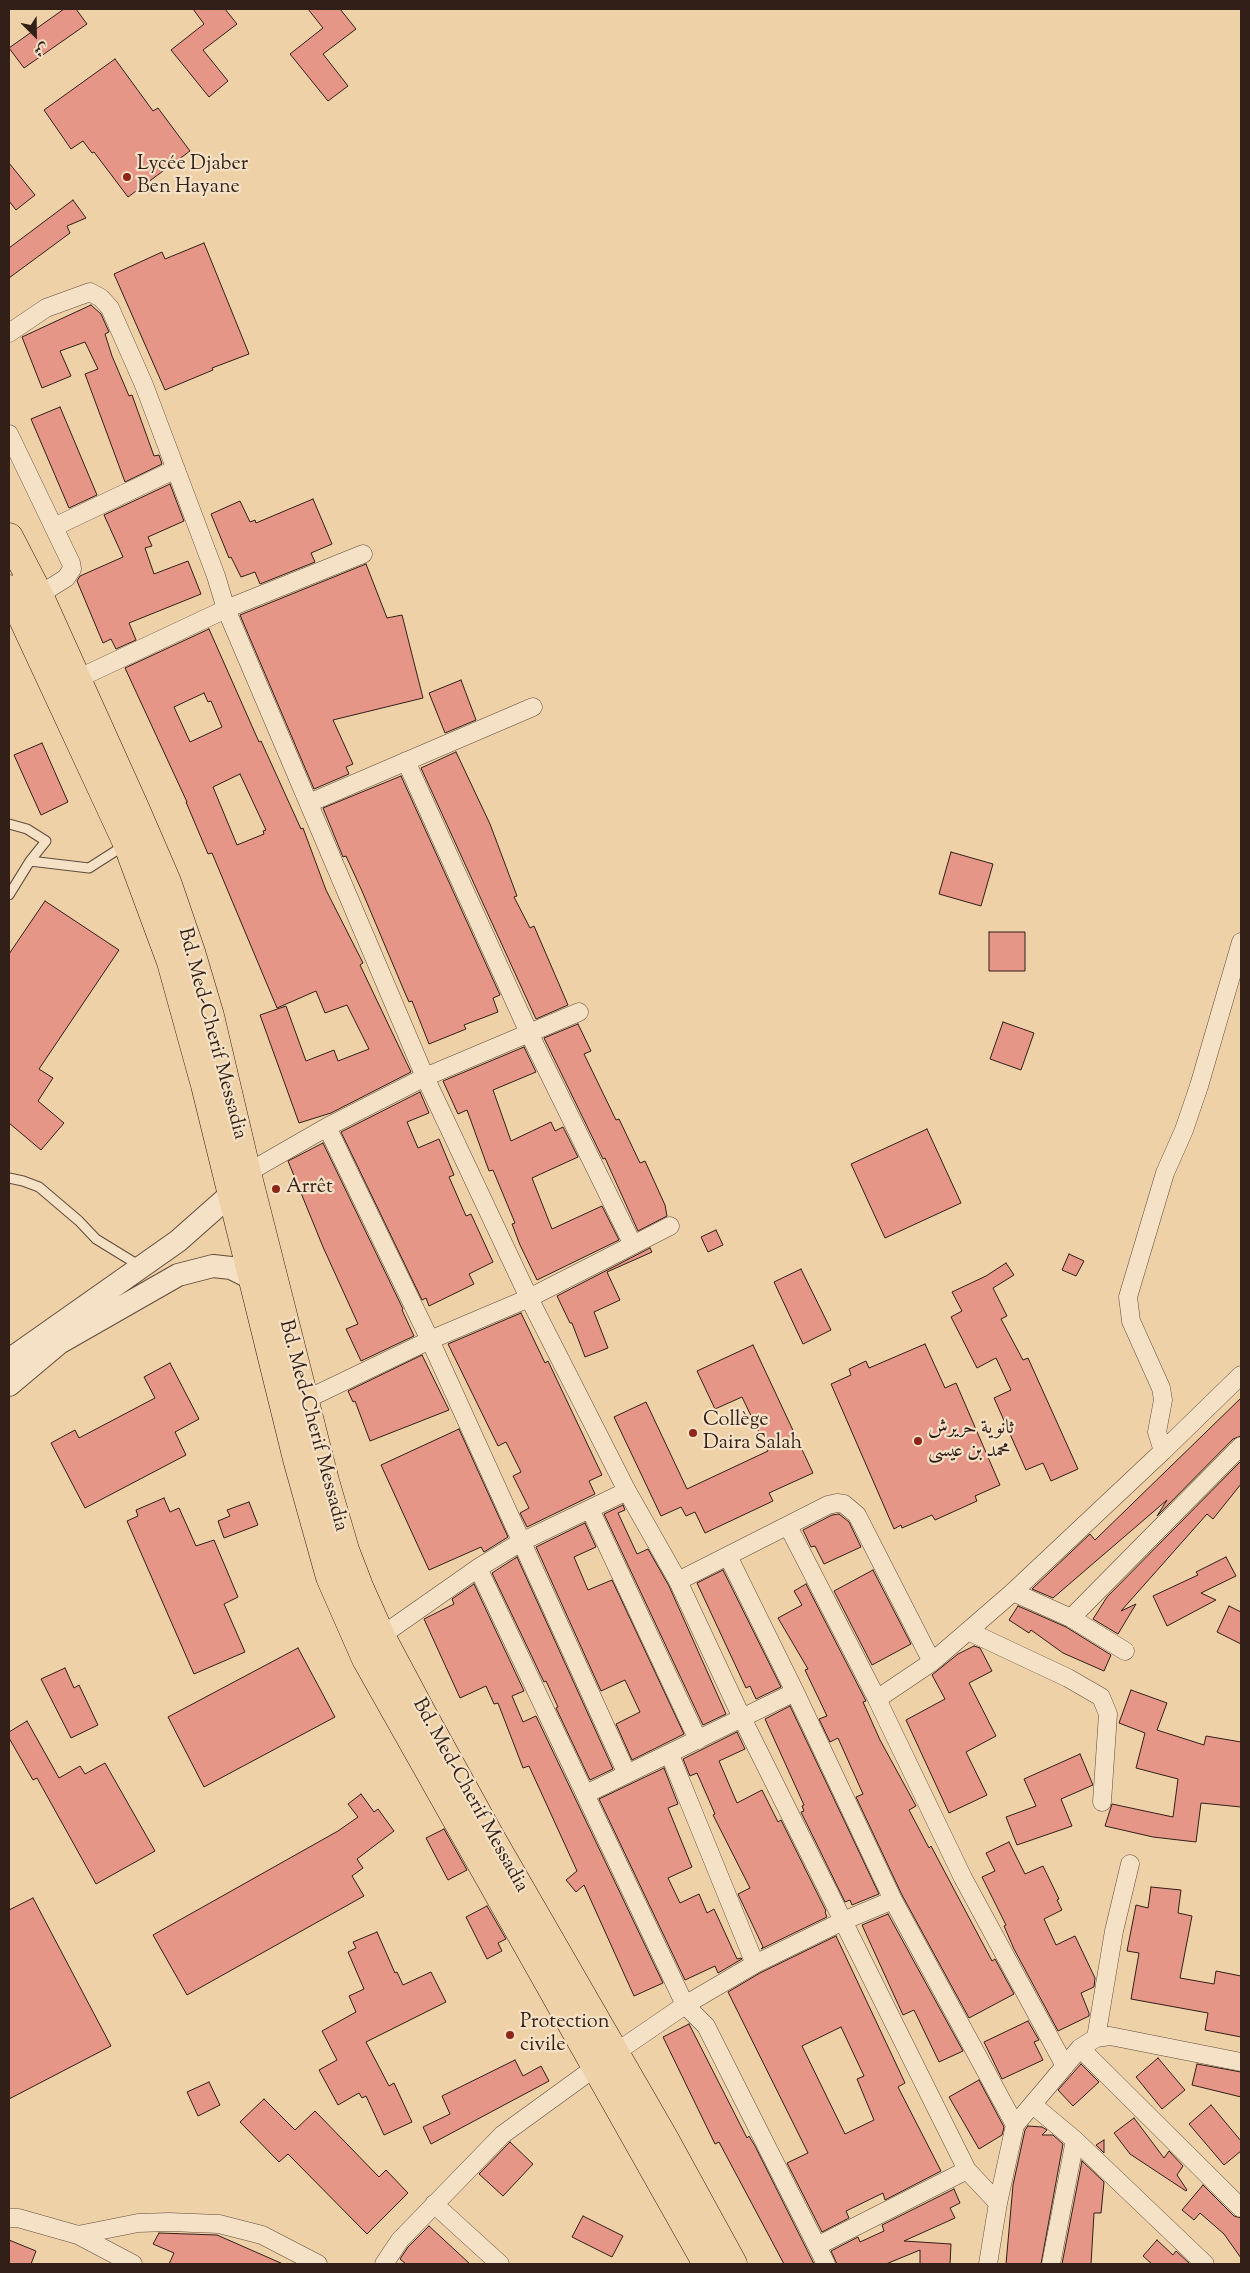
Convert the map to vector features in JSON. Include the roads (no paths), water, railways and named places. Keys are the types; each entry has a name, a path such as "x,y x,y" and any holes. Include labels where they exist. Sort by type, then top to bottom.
{"highway":[{"name":"Bd. Med-Cherif Messadia","path":"9,538 39,595 78,678 167,882 188,944 210,1016 235,1183 253,1279 296,1459 330,1577 366,1660 605,2060 664,2138 733,2264"},
{"name":"Bd. Med-Cherif Messadia","path":"9,589 127,843 171,962 204,1085 305,1400 345,1550 381,1636 487,1830 707,2264"}],"street":[{"path":"9,333 46,308 90,292 100,298 110,308 140,377 176,469 216,576 226,609 425,1077 529,1298 627,1491 678,1581 742,1718 967,2170 998,2203"},
{"path":"9,434 71,563 72,569 66,578 39,595"},
{"path":"54,527 176,469"},
{"path":"78,678 226,609 363,554"},
{"path":"308,804 534,707"},
{"path":"406,761 529,1033 633,1245"},
{"path":"1163,1451 1157,1432 1163,1400 1161,1388 1132,1321 1128,1297 1165,1173 1184,1130 1199,1086 1241,942"},
{"path":"9,1360 178,1241 235,1183 327,1127 425,1077 579,1012"},
{"path":"327,1127 430,1340 627,1774"},
{"path":"305,1400 430,1340 529,1298 670,1226"},
{"path":"9,1385 59,1343 178,1275 213,1266 231,1268 253,1279"},
{"path":"877,1699 932,1662 1012,1592 1163,1451 1241,1375"},
{"path":"1071,1618 1241,1446"},
{"path":"381,1636 478,1568 521,1542 627,1491"},
{"path":"678,1581 828,1505 837,1503 849,1507 857,1516 932,1662"},
{"path":"590,1509 698,1740"},
{"path":"788,1526 877,1699 963,1878 1065,2066"},
{"path":"728,1556 795,1692 893,1900 1015,2125"},
{"path":"478,1568 685,2004 706,2026 826,2264"},
{"path":"1012,1592 1071,1618 1125,1651"},
{"path":"968,1631 1068,1678 1101,1697 1108,1714 1102,1802"},
{"path":"586,1794 670,1755 795,1692"},
{"path":"670,1755 755,1964"},
{"path":"1096,2038 1114,1931 1130,1864"},
{"path":"384,2264 400,2240 502,2135 605,2060 685,2004 755,1964 843,1921 893,1900"},
{"path":"988,2264 998,2203 1015,2125 1080,2048 1096,2038 1110,2036 1241,2062"},
{"path":"1080,2048 1241,2208"},
{"path":"1033,2105 1075,2140 1205,2264"},
{"path":"1051,2264 1075,2140"},
{"path":"817,2246 967,2170"},
{"path":"434,2204 500,2264"},
{"path":"9,2218 18,2218 78,2236 133,2264"},
{"path":"78,2236 138,2223 220,2224 262,2235 318,2264"}],"lane":[{"path":"9,824 27,829 46,841 30,861 9,895"},
{"path":"30,861 89,868 127,843"},
{"path":"9,1178 39,1187 80,1221 96,1239 140,1266"}],"place":[{"name":"Lycée Djaber Ben Hayane","path":"127,177"},
{"name":"Arrêt","path":"276,1189"},
{"name":"Collège Daira Salah","path":"693,1433"},
{"name":"ثانوية حريرش محمد بن عيسى","path":"918,1441"},
{"name":"Protection civile","path":"510,2035"}]}
